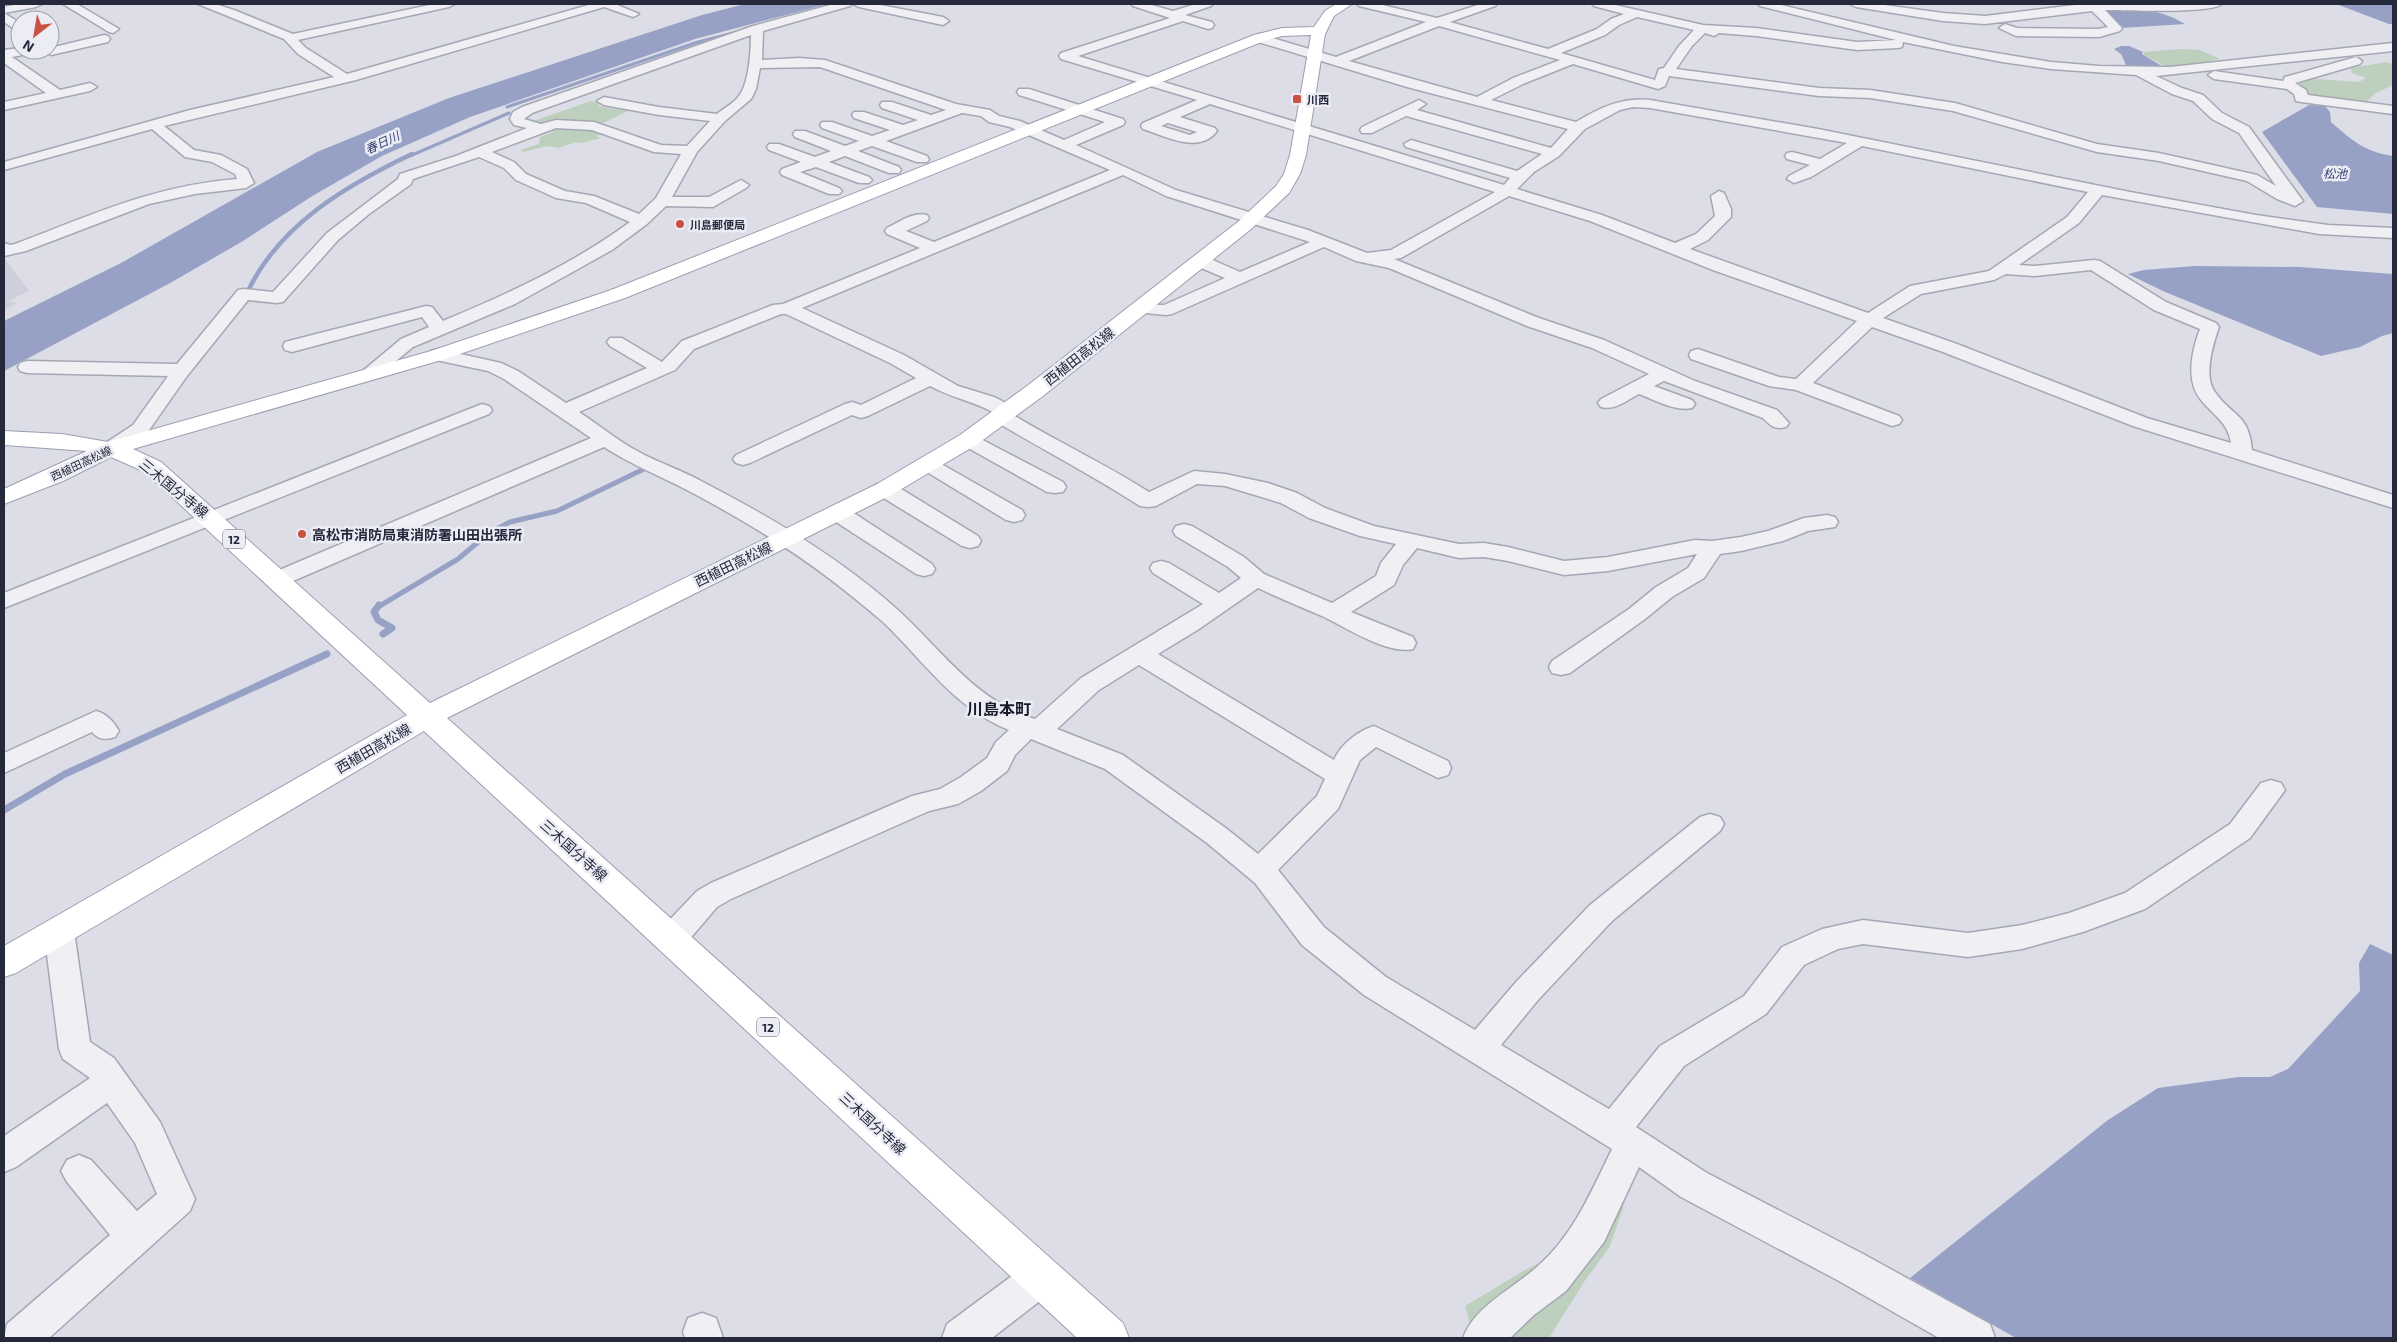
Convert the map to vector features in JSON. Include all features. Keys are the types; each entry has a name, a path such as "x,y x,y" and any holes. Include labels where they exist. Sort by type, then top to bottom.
{"main road":[{"name":"西植田高松線","path":"4,963 428,716 885,489 929,465 968,440 1200,261 1252,219 1282,189 1292,174 1298,154 1319,30 1326,16 1346,4"},
{"name":"西植田高松線","path":"4,497 55,476 111,448 367,375 439,342 618,294 1029,130 1104,94 1124,93 1259,38 1282,32 1319,30"},
{"name":"三木国分寺線","path":"4,438 46,440 111,448 136,457 153,467 1108,1338"}],"street":[{"path":"4,10 36,4"},
{"path":"60,51 108,34 69,4"},
{"path":"204,4 230,12 292,38 449,4"},
{"path":"4,166 195,113 344,78 604,4 633,14"},
{"path":"541,128 519,122 516,119 518,115 526,110 757,29 846,4"},
{"path":"859,4 943,21"},
{"path":"1137,4 1208,25"},
{"path":"1207,4 1177,17 1065,56 1596,218 1870,319 2140,422 2330,480 2393,502"},
{"path":"1364,4 1573,59 1658,85"},
{"path":"1337,61 1438,22 1491,4"},
{"path":"1598,4 1750,41"},
{"path":"1764,4 1846,25 1925,42 2057,66 2131,71 2173,70 2393,47"},
{"path":"1856,4 1932,15 1985,20 2095,7 2198,7 2216,4"},
{"path":"1985,20 2016,32 2099,33 2116,28 2095,7 2081,4"},
{"path":"1932,15 1942,5"},
{"path":"1676,23 1681,10"},
{"path":"1550,53 1601,32 1616,22 1636,13"},
{"path":"439,342 509,300 606,247 641,221 662,201 691,150 720,118 744,99 749,89 754,64 757,29"},
{"path":"1668,72 1683,46 1703,29 1756,32 1831,44 1967,58 1973,52"},
{"path":"292,38 290,40 302,51 344,78"},
{"path":"1259,38 1477,102 1578,127"},
{"path":"1868,47 1925,42"},
{"path":"2291,86 2288,84 2290,80 2323,72 2375,55 2377,52 2374,49"},
{"path":"4,56 57,94"},
{"path":"1477,102 1518,81 1573,59"},
{"path":"754,64 821,63 961,109 979,111 997,120 1029,130 1170,192 1325,241 1367,258 1394,259 1533,322 1598,344 1688,385 1770,414 1779,423"},
{"path":"2173,70 2291,86 2301,93 2301,98 2393,110"},
{"path":"1652,103 1664,72 1668,72 1819,92 1870,94 1955,106 2064,140 2097,148 2159,157 2252,178 2282,196 2295,201"},
{"path":"2141,72 2176,91 2198,98 2217,116 2244,130 2302,210 2335,229"},
{"path":"4,106 90,87"},
{"path":"1024,92 1082,103 1118,122 1064,145"},
{"path":"1368,130 1405,111 1428,102 1400,94"},
{"path":"1167,118 1208,100"},
{"path":"604,101 660,111 720,118"},
{"path":"1394,259 1508,191 1518,176 1566,143 1578,127 1604,114 1613,107 1624,104 1652,103 1688,112 1722,115 2098,190 2251,218 2335,229 2393,233"},
{"path":"887,105 933,120"},
{"path":"834,191 787,172 961,109"},
{"path":"1405,111 1553,153"},
{"path":"859,115 904,130"},
{"path":"111,448 140,430 182,370 244,294 277,298 289,288 322,246 379,199 406,181 405,177 556,124 594,126 660,149 691,150"},
{"path":"4,248 7,252 28,245 134,204 193,190 246,183 242,172 216,158 190,154 155,125"},
{"path":"827,125 922,159"},
{"path":"1388,156 1451,125"},
{"path":"1509,126 1566,143"},
{"path":"800,134 894,170"},
{"path":"1794,179 1860,141"},
{"path":"1411,144 1518,176"},
{"path":"774,147 864,180"},
{"path":"480,152 509,165 521,177 561,195 589,199 641,221"},
{"path":"1792,156 1823,164"},
{"path":"1514,159 1533,164"},
{"path":"785,309 1123,170"},
{"path":"662,201 713,202 718,197 741,185"},
{"path":"1800,385 1870,319 1916,290 1994,275 2073,220 2098,190"},
{"path":"1676,249 1702,237 1723,217 1719,196"},
{"path":"922,218 893,231 932,247"},
{"path":"1140,308 1166,310 1325,241"},
{"path":"1200,261 1240,278"},
{"path":"2002,269 2035,271 2094,265 2160,306 2210,326 2203,342 2202,380 2205,394 2235,421 2241,435 2242,454"},
{"path":"565,411 668,366 688,346 779,309 789,309 824,327 897,358 951,390 987,401 1003,414 1072,458 1096,468 1148,502 1194,477 1225,480 1267,490 1289,498 1317,513 1368,531 1458,551 1484,550 1508,554 1564,568 1608,564 1695,547 1712,548 1775,536 1804,524 1828,522"},
{"path":"292,346 426,311 439,342"},
{"path":"367,375 407,343 439,342 511,375 630,456 694,485 786,538 838,574 891,617 957,685 981,705 1007,719 1034,728 1114,762 1217,836 1260,871 1313,936 1375,986 1480,1047 1623,1136 1694,1184 1852,1268 1976,1338"},
{"path":"616,342 661,369"},
{"path":"1698,355 1776,382 1800,385 1892,420"},
{"path":"27,367 143,371 182,370"},
{"path":"1638,409 1610,401 1663,374"},
{"path":"743,459 852,408 861,412 930,378"},
{"path":"1749,406 1776,382"},
{"path":"1638,387 1685,404"},
{"path":"4,601 210,517 482,410"},
{"path":"278,579 324,558 388,534 606,439"},
{"path":"968,440 1055,487"},
{"path":"929,465 1014,515"},
{"path":"885,489 970,541"},
{"path":"838,512 924,569"},
{"path":"1184,531 1236,562 1256,579 1333,612 1357,625 1404,643"},
{"path":"1333,612 1386,580 1392,563 1411,541"},
{"path":"1561,667 1637,614 1664,592 1696,573 1712,548"},
{"path":"1161,568 1220,604"},
{"path":"671,939 707,899 721,891 922,802 948,797 971,784 997,764 1005,748 1090,684 1220,604 1256,579"},
{"path":"1140,654 1340,776"},
{"path":"4,764 48,732 96,720 106,731"},
{"path":"1260,871 1328,802 1349,755 1374,735 1438,768"},
{"path":"1482,1338 1521,1302 1553,1278 1591,1230 1623,1136 1672,1056 1755,1005 1793,956 1833,938 1863,932 1968,945 2022,937 2072,924 2134,901 2240,832 2271,790"},
{"path":"1480,1047 1528,991 1601,914 1710,824"},
{"path":"21,1338 177,1198 148,1133 102,1068 75,1049 59,931"},
{"path":"4,1156 112,1081"},
{"path":"79,1171 135,1237"},
{"path":"961,1338 1041,1277"}],"shaded area":[{"path":"4,258 29,291 8,301 17,303 4,310"}],"green space":[{"path":"2181,49 2200,50 2220,59 2171,69 2144,55 2144,52"},
{"path":"2386,62 2393,64 2393,85 2376,93 2365,103 2307,97 2299,85 2305,78 2359,82 2366,78 2352,73 2351,68"},
{"path":"591,101 600,103 598,106 628,111 593,128 606,133 596,136 601,138 582,143 576,142 558,148 547,146 524,152 520,150 539,144 540,137 553,132 551,129 528,123"},
{"path":"1625,1176 1623,1209 1609,1248 1584,1282 1549,1338 1474,1338 1465,1306 1525,1270 1563,1251"}],"water":[{"name":"春日川","path":"745,4 828,4 695,39 470,117 382,156 314,195 243,241 172,282 4,371 4,321 121,263 317,152 449,98 702,15"},
{"path":"2336,4 2393,4 2393,24 2389,24"},
{"path":"2102,9 2145,10 2165,14 2185,24 2121,28"},
{"path":"2121,46 2129,46 2143,52 2142,54 2165,68 2128,69 2121,54 2114,49"},
{"name":"松池","path":"2309,105 2325,106 2330,112 2331,122 2346,135 2366,148 2393,156 2393,214 2317,207 2262,132"},
{"path":"2195,266 2300,267 2393,274 2393,333 2382,336 2360,347 2321,356 2163,291 2128,274 2144,270"},
{"path":"2370,944 2393,955 2393,1338 2016,1338 1910,1278 2108,1120 2158,1088 2239,1077 2270,1077 2288,1069 2360,991 2359,963"}],"waterway":[{"path":"507,107 698,42 749,29"},
{"path":"410,156 509,113"},
{"path":"248,291 262,267 297,226 340,193 412,154"},
{"path":"378,607 458,559 489,533 510,522 557,511 646,468"},
{"path":"379,605 374,612 378,620 392,628 383,634"},
{"path":"4,810 65,774 327,654"}],"place":[{"name":"川西","path":"1297,99"},
{"name":"川島郵便局","path":"680,224"},
{"name":"高松市消防局東消防署山田出張所","path":"302,534"}],"district":[{"name":"川島本町","path":"999,708"}]}
